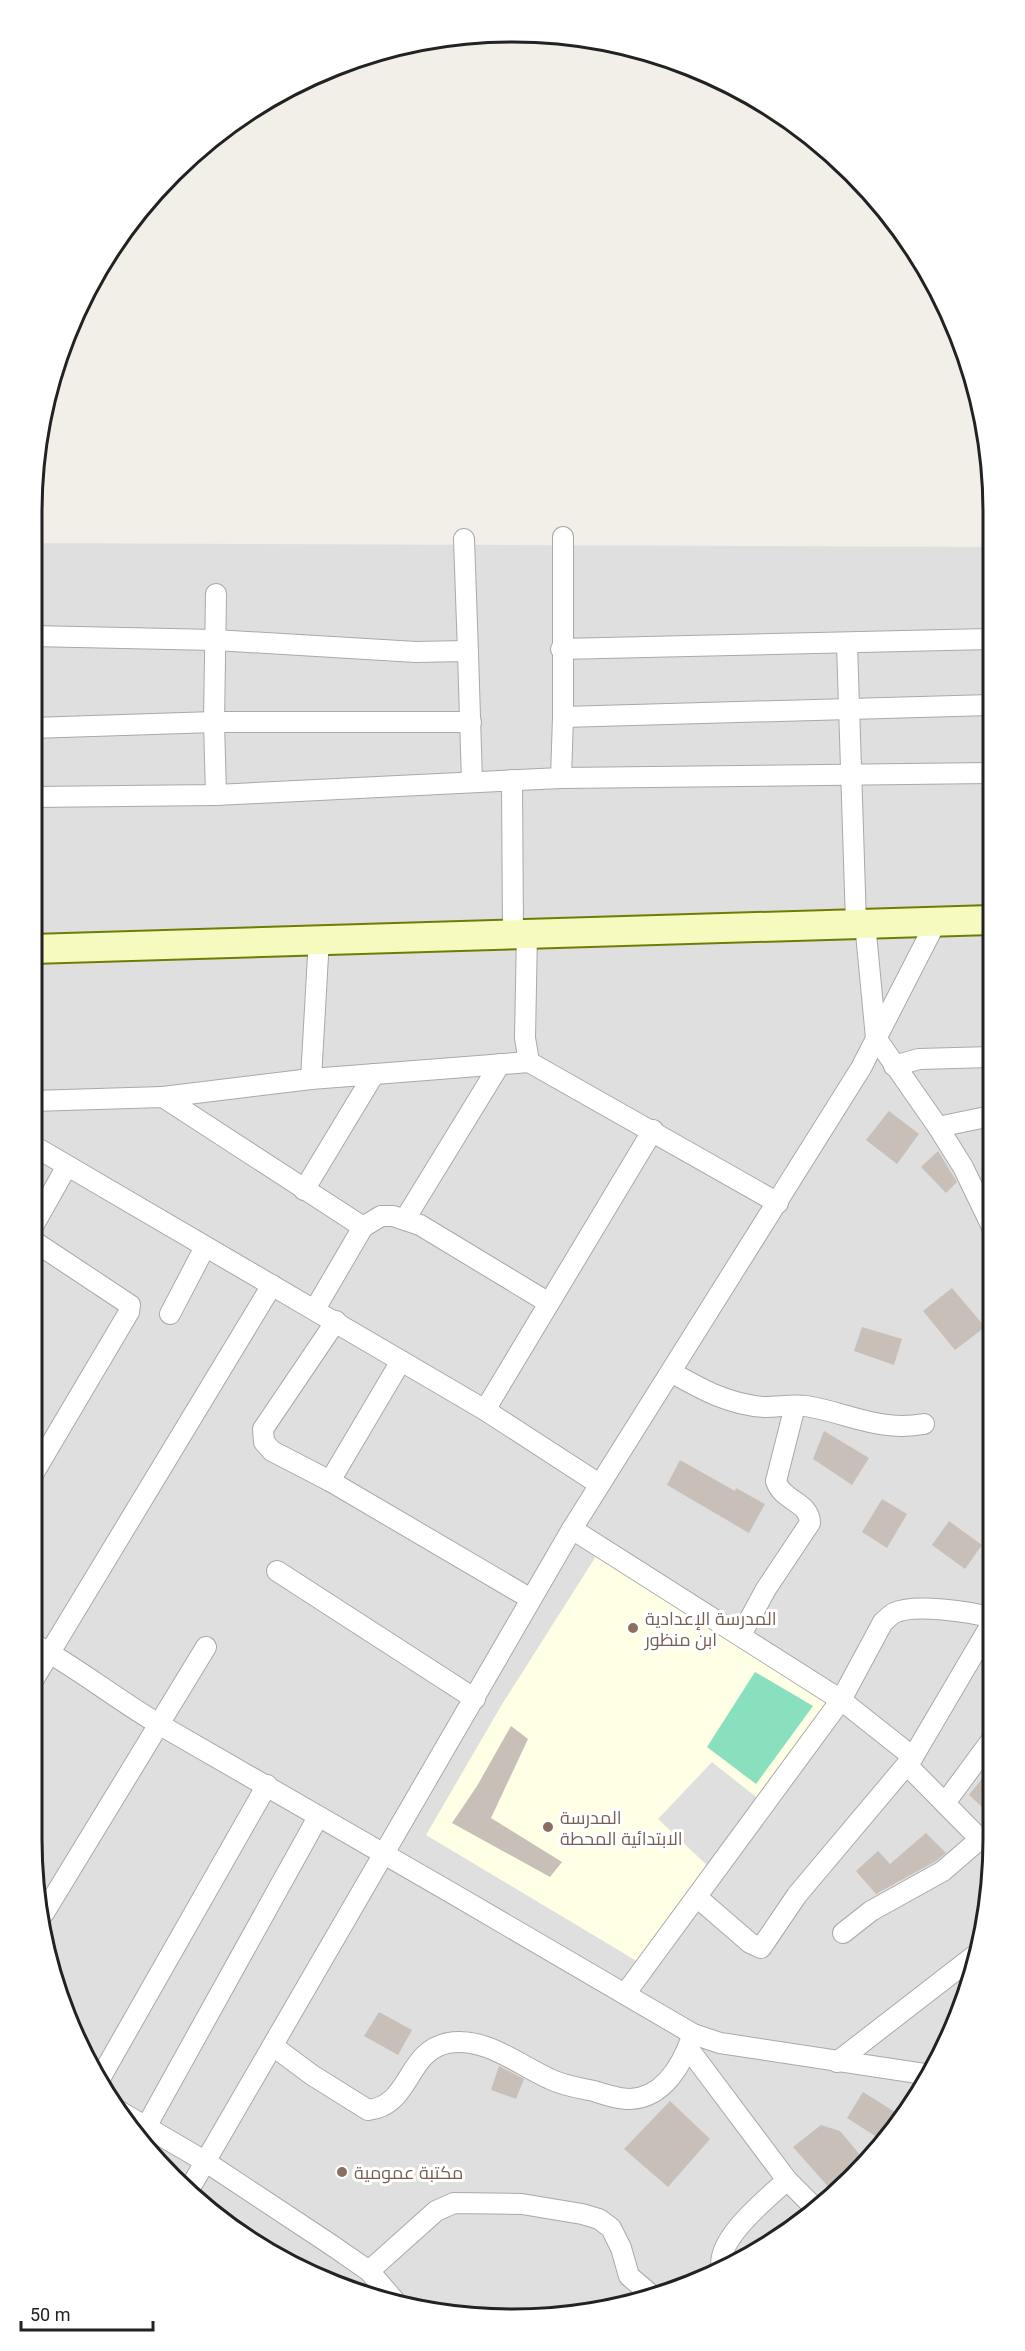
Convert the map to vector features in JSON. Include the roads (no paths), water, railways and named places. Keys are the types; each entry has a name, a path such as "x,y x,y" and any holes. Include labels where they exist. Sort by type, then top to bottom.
{"main road":[{"path":"42,949 319,938 983,920"}],"street":[{"path":"561,778 563,537"},
{"path":"464,539 472,782"},
{"path":"216,594 214,722 216,795"},
{"path":"42,636 215,640 369,650 465,651 468,653"},
{"path":"561,649 983,639"},
{"path":"847,644 849,776 861,923 876,1038 938,1127 963,1167 983,1208"},
{"path":"563,717 983,705"},
{"path":"42,728 214,722 471,722"},
{"path":"42,797 216,795 561,778 983,773"},
{"path":"512,780 525,1038 529,1062"},
{"path":"193,2183 572,1529 861,1068 936,922"},
{"path":"311,1079 319,938"},
{"path":"894,1066 919,1059 983,1057"},
{"path":"42,1101 163,1097 311,1079 529,1062 653,1130 778,1203"},
{"path":"405,1219 500,1064"},
{"path":"304,1190 374,1074"},
{"path":"163,1097 363,1227"},
{"path":"938,1127 983,1118"},
{"path":"485,1410 653,1130"},
{"path":"42,1151 485,1410 599,1484"},
{"path":"42,1210 67,1166"},
{"path":"315,1309 363,1227 381,1216 405,1219 420,1225 549,1303"},
{"path":"42,1247 130,1305 129,1312 42,1459"},
{"path":"171,1314 205,1247"},
{"path":"42,1664 272,1286"},
{"path":"336,1321 263,1429 264,1442 272,1451 330,1482 531,1599"},
{"path":"330,1482 400,1362"},
{"path":"671,1372 731,1402 764,1407 795,1406 822,1410 882,1426 903,1428 924,1424"},
{"path":"741,1635 766,1589 810,1522 806,1510 778,1490 776,1482 795,1406"},
{"path":"572,1529 841,1700 910,1761 945,1803 983,1836"},
{"path":"277,1571 475,1699"},
{"path":"625,1994 698,1898 841,1700 883,1622 892,1613 918,1610 963,1612 983,1617"},
{"path":"698,1898 750,1943 761,1948 797,1895 910,1761 983,1637"},
{"path":"47,1908 206,1647"},
{"path":"42,1648 159,1724 267,1785 318,1817 385,1852 625,1994 691,2041 787,2180 810,2203"},
{"path":"945,1803 983,1752"},
{"path":"104,2072 267,1785"},
{"path":"146,2127 318,1817"},
{"path":"843,1933 871,1911 943,1871 983,1843"},
{"path":"837,2062 966,1962"},
{"path":"273,2046 312,2075 368,2110 378,2109 393,2101 420,2060 435,2047 448,2043 470,2042 552,2080 630,2099 647,2097 666,2083 691,2041"},
{"path":"691,2041 720,2043 920,2074"},
{"path":"136,2121 206,2162 369,2271 387,2292"},
{"path":"723,2259 723,2253 732,2236 747,2218 787,2180"},
{"path":"369,2271 436,2211 454,2203 522,2204 599,2219 611,2228 621,2248 629,2276 645,2290"}],"place":[{"name":"المدرسة الإعدادية ابن منظور","path":"633,1628"},
{"name":"المدرسة الابتدائية المحطة","path":"548,1827"},
{"name":"مكتبة عمومية","path":"342,2172"}]}
